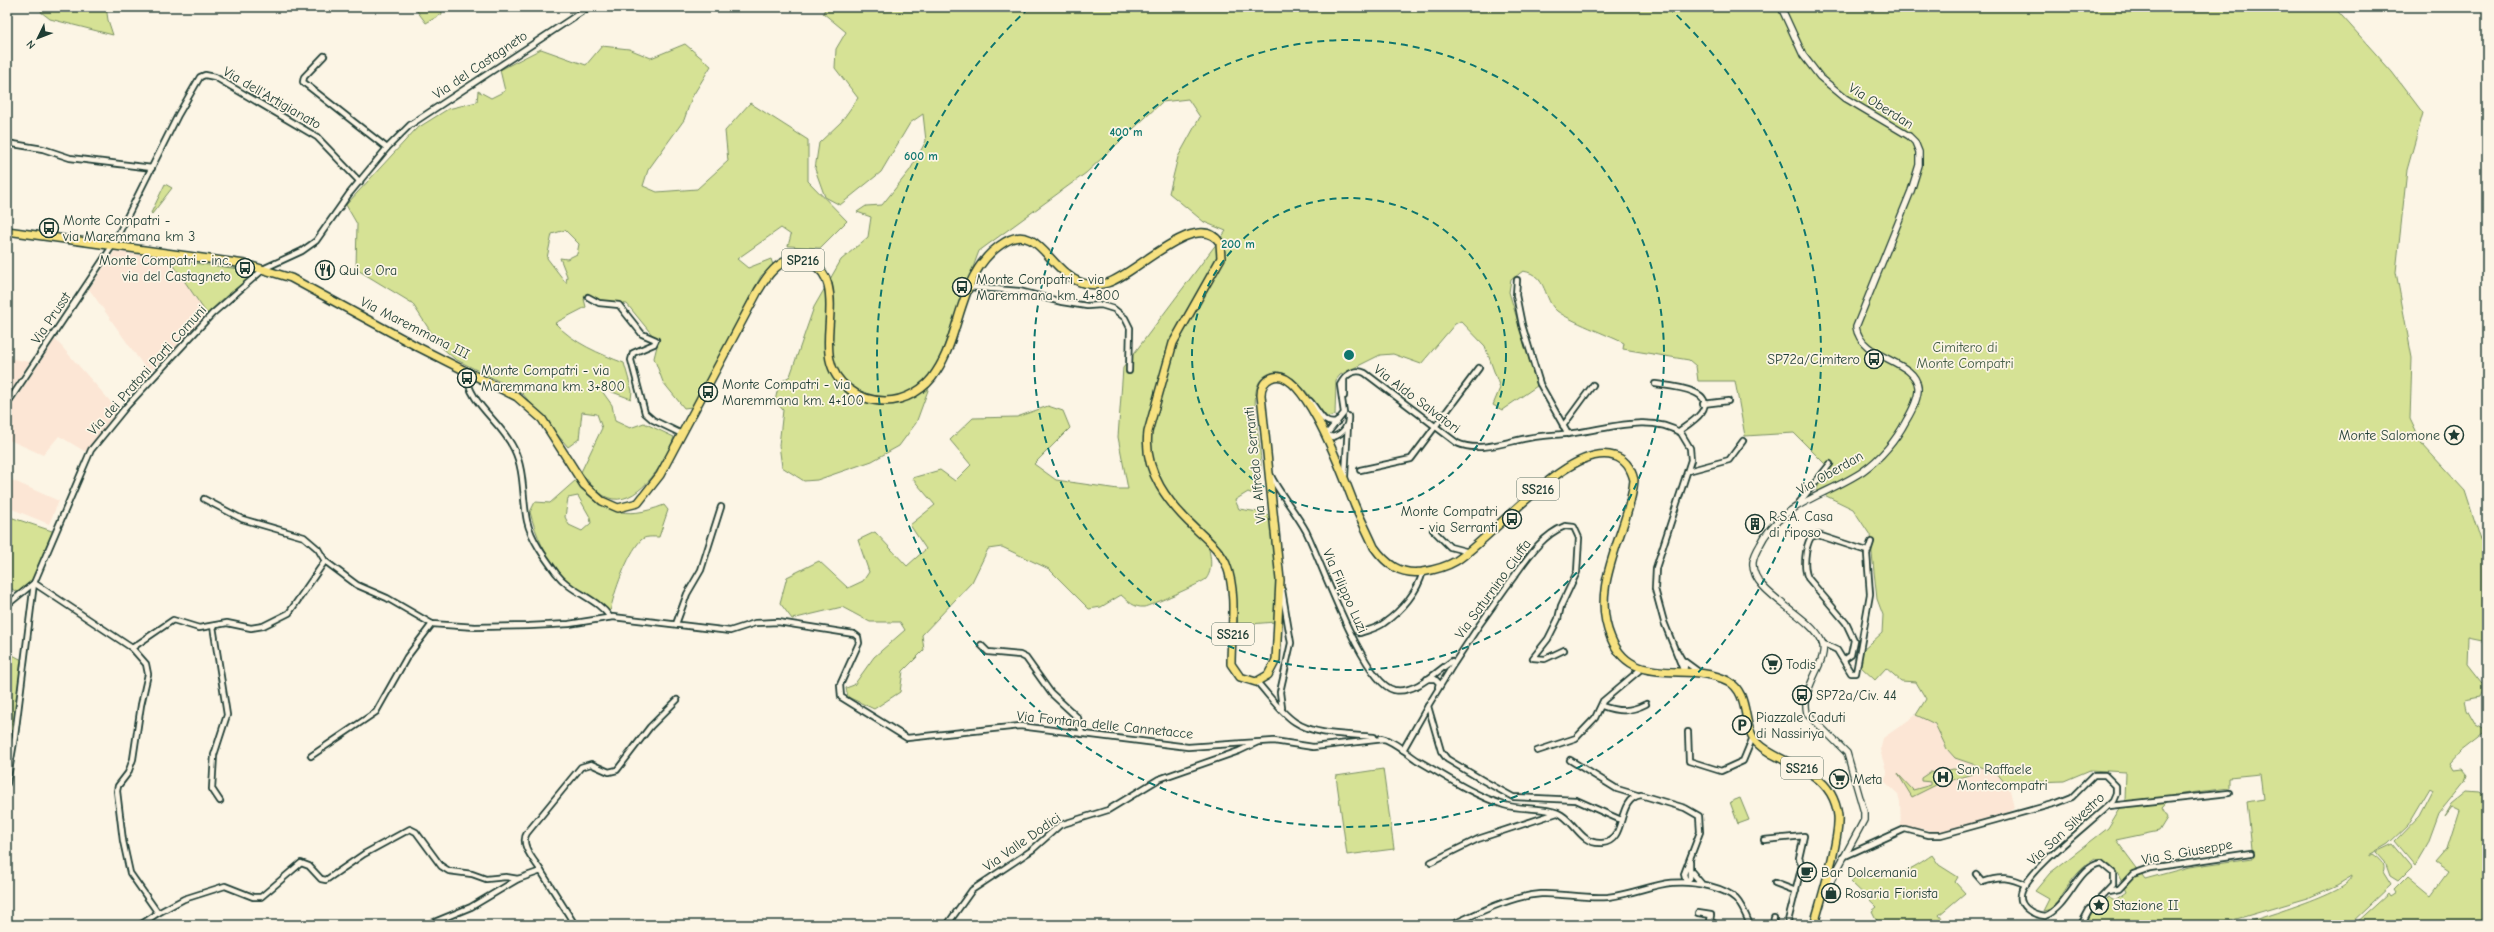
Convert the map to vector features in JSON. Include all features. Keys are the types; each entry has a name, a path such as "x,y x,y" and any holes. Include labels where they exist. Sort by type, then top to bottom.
{"main road":[{"name":"Via Maremmana III","path":"7,230 265,268 299,282 418,347 508,391 527,404 544,423 584,485 599,499 613,506 630,506 643,499 660,475 763,283 771,272 785,262 795,259 807,261 823,272 830,294 828,340 833,371 850,390 876,400 892,400 905,397 925,385 934,376 943,360 969,287 992,252 1012,239 1026,238 1034,241 1067,276 1080,283 1094,285 1121,277 1188,235 1205,232 1216,238 1221,248 1221,258 1172,347 1149,429 1148,444 1151,468 1159,485 1180,513 1220,553 1228,570"},
{"name":"Via Alfredo Serranti","path":"1257,682 1268,675 1275,665 1280,580 1261,396 1262,388 1269,379 1279,376 1287,379 1316,415 1369,536 1382,558 1398,570 1423,572 1448,565 1469,552 1539,489 1567,467 1600,454 1609,454 1622,460 1629,466 1633,475 1633,487 1605,584 1605,612 1608,631 1616,647 1627,660 1641,669 1702,674 1728,681 1738,690 1753,738 1766,751 1816,777 1831,793 1838,817 1836,836 1814,925"},
{"name":"SS216","path":"1228,570 1231,588 1232,667 1242,679 1257,682"}],"street":[{"name":"Via del Castagneto","path":"265,268 302,251 316,241 387,148 417,121 589,7"},
{"name":"Via Oberdan","path":"1781,7 1804,55 1815,72 1837,92 1912,139 1918,149 1920,160 1911,191 1856,327 1857,336 1863,345 1911,374 1917,384 1916,400 1902,429 1873,462 1856,475 1797,506 1785,514 1769,531 1754,557 1753,568 1760,584 1805,619 1822,643"},
{"path":"324,56 304,77 303,82 387,148"},
{"name":"Via dell'Artigianato","path":"113,245 178,115 200,78 205,75 215,77 317,137 360,182"},
{"path":"7,143 43,149 70,158 152,168"},
{"name":"Via Prusst","path":"7,404 113,245"},
{"name":"Via dei Pratoni Parti Comuni","path":"7,783 16,729 34,582 87,458 96,444 191,334 232,295 265,268"},
{"path":"1516,280 1516,295 1522,325 1540,384 1568,434"},
{"path":"969,287 1019,291 1062,302 1087,306 1101,305 1114,309 1125,318 1130,328 1129,372"},
{"path":"588,297 599,303 619,305 642,334 656,340 654,344 633,354 631,360 645,413 653,420 682,434"},
{"path":"1360,470 1409,460 1479,368"},
{"path":"464,369 472,396 505,436 516,454 527,522 538,545 564,582 603,608 610,617"},
{"name":"Via Aldo Salvatori","path":"1348,374 1357,371 1365,373 1457,443 1474,447 1528,438 1568,434 1632,423 1649,424 1679,431"},
{"path":"1346,483 1345,466 1348,416 1342,389 1348,374"},
{"path":"1326,436 1344,413 1340,385 1348,374"},
{"path":"1655,384 1693,390 1701,397 1703,404 1700,414 1679,431 1690,448 1691,460 1655,575 1655,589 1664,622 1678,657 1685,666 1684,672"},
{"path":"1563,426 1593,385"},
{"path":"1297,390 1313,404 1325,421 1332,423 1339,421"},
{"path":"1703,404 1728,401"},
{"path":"1326,436 1333,437 1341,433 1347,425 1348,416"},
{"path":"1688,471 1729,460 1743,441"},
{"path":"1797,506 1830,464"},
{"name":"Via Filippo Luzi","path":"1268,465 1272,478 1289,502 1306,532 1353,637 1377,678 1391,689 1400,690 1416,686 1454,660"},
{"path":"204,499 238,518 304,537 318,549 325,561 357,586 387,598 432,624 407,657 376,712 311,756"},
{"path":"676,624 689,589 700,572 721,507"},
{"name":"Via Saturnino Ciuffa","path":"1403,750 1454,660 1532,551 1547,536 1566,526 1574,527 1579,538 1577,572 1561,606 1558,619 1548,640 1533,658 1545,659 1564,650"},
{"path":"1433,530 1450,547 1469,552"},
{"path":"1844,660 1851,655 1854,638 1846,623 1808,578 1806,569 1808,543 1811,537 1818,535 1868,551"},
{"path":"1820,901 1865,815 1847,753 1807,713 1806,694 1822,658 1822,643 1837,650 1851,673 1855,673 1870,594 1868,551 1870,542"},
{"path":"132,648 171,621 199,628 227,623 256,628 282,618 290,611 325,561"},
{"path":"1360,633 1384,623 1407,602 1415,590 1423,572"},
{"path":"1280,580 1291,643 1280,692 1283,711"},
{"path":"7,605 34,582 132,648 146,664 148,674 141,705 133,760 128,773 118,786 117,792 123,841 131,876 158,913"},
{"name":"Via Fontana delle Cannetacce","path":"432,624 475,627 529,626 573,624 610,617 730,631 755,623 778,622 856,635 859,644 840,685 841,697 907,738 1015,726 1180,746 1282,741 1313,747 1384,739"},
{"path":"213,626 227,715 214,755 212,789 220,801"},
{"path":"981,645 988,652 1020,655 1026,658 1051,693 1078,718 1082,734"},
{"path":"1668,672 1675,668 1678,657"},
{"path":"1678,657 1702,674"},
{"path":"1537,751 1576,738 1595,718 1602,706 1603,700 1641,669"},
{"path":"1426,680 1436,680 1438,688"},
{"path":"1257,682 1295,722 1311,729 1384,739 1446,777 1490,800 1522,809 1558,813 1580,834 1599,843 1613,838 1630,799 1641,795"},
{"path":"575,925 525,845 524,839 527,833 581,767 591,764 610,772 617,770 650,727 677,700"},
{"path":"1602,706 1615,711 1626,711 1646,704"},
{"path":"1428,706 1440,751 1447,759 1484,781 1513,797 1576,800 1621,820"},
{"path":"1688,732 1689,761 1721,771 1743,761 1753,738"},
{"name":"Via Valle Dodici","path":"947,925 974,888 1032,850 1060,826 1108,810 1159,779 1243,750 1257,742"},
{"path":"1451,925 1515,900 1533,896 1606,897 1673,881 1681,878 1688,869 1700,832 1699,816 1685,808 1617,789 1570,760"},
{"name":"Via San Silvestro","path":"1843,858 1904,829 1928,835 1941,836 2057,803 2072,797 2094,775 2105,775 2116,786 2116,794 2109,806 2037,870 2021,893 2022,901 2030,912 2041,916 2052,913 2059,908 2086,872 2096,864 2106,865 2113,873 2113,885 2109,891"},
{"path":"2109,806 2229,793"},
{"path":"1431,862 1478,839 1558,813"},
{"path":"140,925 184,899 225,886 233,887 253,897 261,897 301,863 309,866 321,879 326,880 368,852 410,829 416,832 441,866 448,871 470,873 486,879 506,877 518,879"},
{"path":"1764,840 1804,836 1799,858 1802,866 1787,925"},
{"name":"Via S. Giuseppe","path":"2109,891 2118,889 2133,874 2141,871 2180,862 2251,853"},
{"path":"1686,882 1690,878 1688,869"},
{"path":"1688,869 1694,877 1703,884"},
{"path":"427,925 470,907 518,879 541,871"},
{"path":"1976,874 1983,882 1996,877 2010,878 2026,885"},
{"path":"1673,881 1703,884 1724,889 1738,899 1750,925"},
{"path":"1776,883 1796,891"},
{"path":"2081,925 2089,910 2109,891"},
{"path":"1698,913 1711,914 1710,921 1717,925"},
{"path":"1773,925 1774,918"}],"shaded area":[{"path":"115,251 170,260 207,314 165,360 148,372 89,289"},
{"path":"55,339 118,410 86,452 59,436 43,455 7,439 7,412"},
{"path":"7,358 30,362 7,396"},
{"path":"7,478 59,501 49,524 12,509 9,513 7,512"},
{"name":"San Raffaele Montecompatri","path":"1916,715 1935,724 1947,749 1955,758 1996,772 2010,790 2014,808 2004,815 1936,833 1921,828 1918,830 1901,826 1900,802 1898,794 1884,781 1887,774 1880,750 1883,738"}],"green space":[{"path":"43,7 106,7 108,20 113,35 50,19 41,12"},
{"path":"414,7 441,7 442,14 426,23"},
{"name":"Cimitero di Monte Compatri","path":"826,7 2334,7 2392,72 2423,113 2407,170 2396,272 2412,358 2410,419 2422,444 2465,491 2487,559 2487,642 2468,638 2467,664 2485,687 2480,697 2465,700 2467,709 2476,725 2487,731 2460,752 2450,763 2454,770 2462,769 2467,775 2465,781 2439,813 2428,843 2415,865 2395,841 2420,815 2433,790 2430,788 2408,825 2388,844 2369,855 2373,854 2382,862 2384,866 2383,872 2391,885 2349,925 2238,925 2320,897 2336,890 2347,882 2352,876 2337,885 2308,898 2216,925 2085,925 2089,916 2109,897 2115,900 2126,892 2118,875 2112,867 2095,859 2081,869 2052,909 2043,911 2049,899 2035,891 2050,873 2108,828 2125,800 2126,772 2090,770 2064,781 2005,783 1996,772 1955,758 1947,749 1935,724 1916,715 1926,699 1916,682 1901,681 1886,668 1875,680 1860,666 1861,652 1882,633 1883,615 1877,599 1870,535 1853,509 1816,491 1827,466 1794,433 1745,436 1735,381 1698,381 1696,366 1689,360 1623,349 1624,343 1557,311 1549,301 1544,288 1537,277 1531,273 1523,271 1511,280 1509,292 1537,386 1502,410 1493,405 1500,388 1485,346 1461,321 1455,324 1421,364 1393,354 1380,355 1340,375 1336,380 1335,415 1327,417 1301,386 1287,374 1281,372 1270,373 1261,380 1256,392 1255,405 1261,456 1259,482 1255,495 1248,492 1235,500 1239,509 1265,513 1270,518 1277,583 1275,622 1238,625 1232,576 1206,537 1211,564 1209,574 1206,579 1176,594 1144,607 1134,605 1121,595 1101,607 1089,609 1049,569 1002,547 988,549 972,582 922,635 924,650 903,671 900,692 874,709 848,697 846,688 854,685 874,657 905,630 900,622 870,622 842,607 792,619 780,603 787,577 819,561 848,588 863,581 869,572 858,540 875,532 907,566 926,549 910,525 935,505 912,478 940,470 955,481 971,465 950,440 973,418 1017,417 1048,406 1063,411 1070,428 1034,464 1056,480 1118,489 1128,489 1118,437 1123,368 1226,231 1204,222 1169,193 1178,157 1200,117 1188,99 1162,102 1086,173 979,251 916,423 899,446 872,461 817,480 804,481 782,467 779,445 783,410 775,401 779,383 790,376 814,307 841,260 868,237 871,217 857,212 866,206 882,205 910,170 926,141 923,114 910,123 881,172 840,205 825,197 815,169 819,143 841,122 858,98 835,68 836,49 846,32 823,13","holes":["2260,774 2263,799 2247,802 2253,858 2189,867 2145,879 2116,840 2159,831 2167,818 2162,808 2174,795 2229,788 2229,777"]},
{"path":"685,44 711,66 692,97 684,120 648,170 643,186 657,192 697,189 728,161 725,131 750,103 808,140 808,181 847,221 820,248 788,246 791,235 781,228 737,259 748,268 771,259 773,265 761,276 692,407 684,408 663,382 654,358 658,342 627,304 584,299 586,307 555,323 578,342 596,352 624,363 632,391 631,399 599,387 612,405 615,421 630,428 644,423 674,437 671,446 659,467 643,487 633,494 623,498 613,499 608,498 599,492 581,472 602,428 597,414 582,412 579,439 568,447 522,393 455,359 440,346 412,303 356,269 357,224 346,205 416,129 448,109 477,102 478,91 491,98 505,91 500,70 541,49 586,65 602,46 629,49 651,58","holes":["565,230 579,244 577,254 567,259 560,258 567,276 566,283 547,258 552,234"]},
{"path":"165,184 172,188 152,214 151,213"},
{"path":"170,260 255,271 254,275 226,296 207,314"},
{"path":"576,480 596,500 615,510 626,513 637,512 650,510 664,505 668,510 659,537 649,537 641,540 631,555 618,584 610,612 594,602 569,582 549,559 535,530 530,512 535,502 550,503","holes":["578,496 590,517 591,523 582,531 569,525 565,517 568,498"]},
{"path":"7,516 55,532 34,583 20,594 7,586"},
{"path":"7,652 24,661 7,783"},
{"path":"1383,769 1394,849 1347,855 1336,776"},
{"path":"1953,769 1972,771 1972,774 1936,785 1912,797 1898,774 1913,790 1931,785 1931,782 1921,781 1921,778 1930,772 1938,773"},
{"path":"2467,791 2480,792 2487,799 2487,925 2354,925 2388,894 2390,897 2396,893 2394,890 2408,876 2431,895 2448,872 2435,863 2447,849 2459,811 2451,807 2444,816 2451,804"},
{"path":"1740,798 1749,820 1738,824 1730,802"},
{"path":"2393,844 2412,867 2398,881 2390,876 2385,862 2376,852"},
{"path":"1932,855 1939,865 1958,877 1955,882 1965,893 1939,915 1947,925 1879,925 1872,911 1877,907 1851,882 1858,873 1865,878 1870,871 1887,875 1903,872 1918,865"}],"place":[{"name":"Monte Compatri - via Maremmana km 3","path":"49,228"},
{"name":"Monte Compatri - inc. via del Castagneto","path":"245,268"},
{"name":"Qui e Ora","path":"325,270"},
{"name":"Monte Compatri - via Maremmana km. 4+800","path":"962,287"},
{"name":"SP72a/Cimitero","path":"1874,359"},
{"name":"Monte Compatri - via Maremmana km. 3+800","path":"467,378"},
{"name":"Monte Compatri - via Maremmana km. 4+100","path":"708,392"},
{"name":"Monte Salomone","path":"2454,435"},
{"name":"Monte Compatri - via Serranti","path":"1512,519"},
{"name":"R.S.A. Casa di riposo","path":"1755,524"},
{"name":"Todis","path":"1772,664"},
{"name":"SP72a/Civ. 44","path":"1802,695"},
{"name":"Piazzale Caduti di Nassiriya","path":"1742,725"},
{"name":"San Raffaele Montecompatri","path":"1943,777"},
{"name":"Meta","path":"1839,779"},
{"name":"Bar Dolcemania","path":"1807,872"},
{"name":"Rosaria Fiorista","path":"1831,893"},
{"name":"Stazione II","path":"2099,905"}]}
